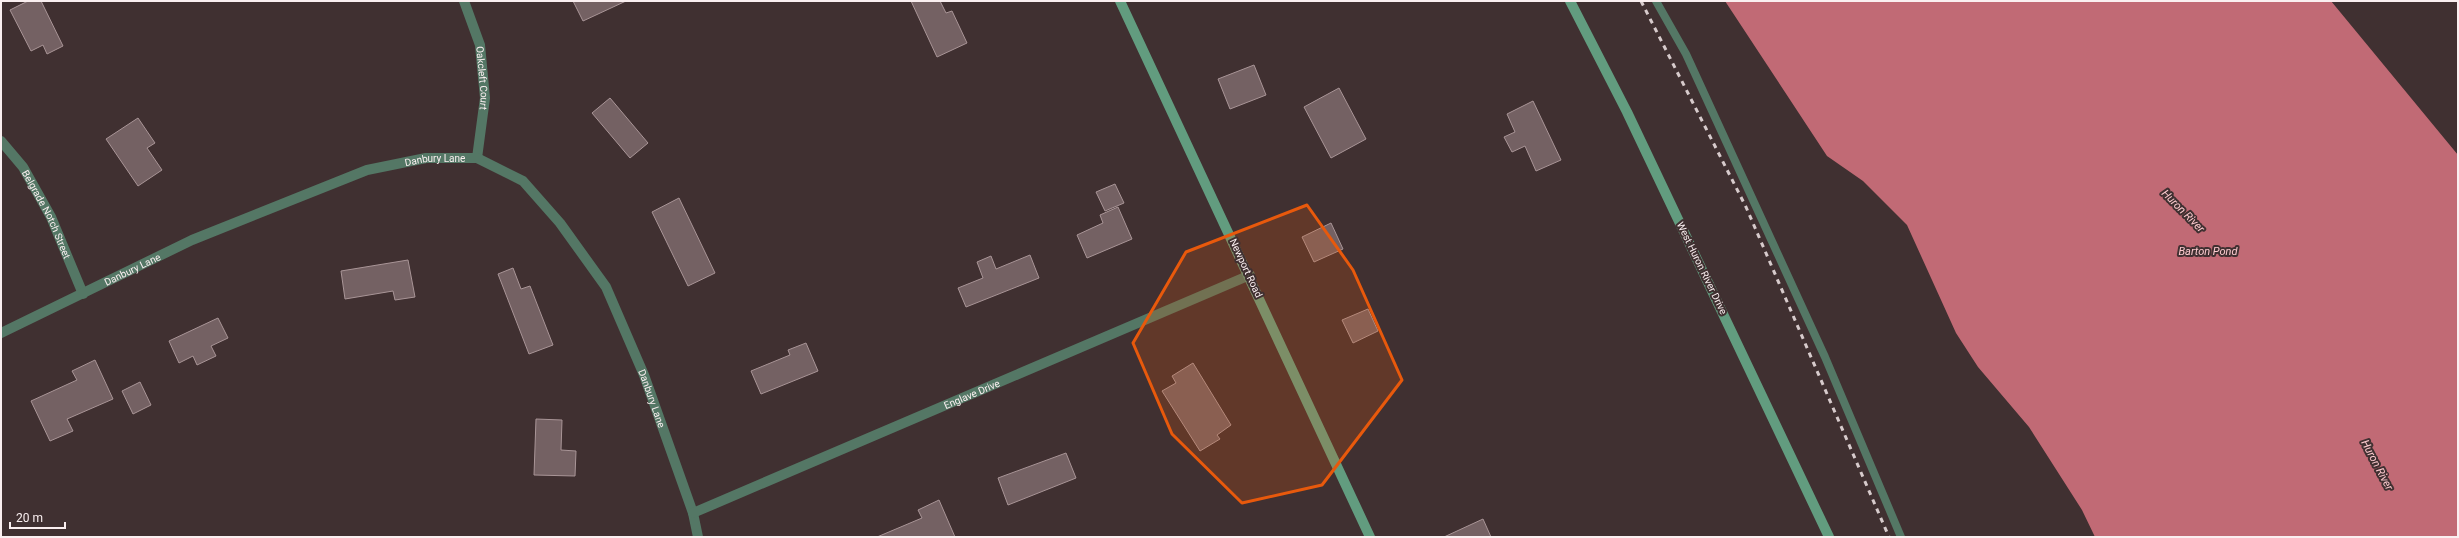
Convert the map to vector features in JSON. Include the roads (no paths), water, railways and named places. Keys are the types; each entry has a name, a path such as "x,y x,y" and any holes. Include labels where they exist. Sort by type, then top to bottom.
{"street":[{"name":"Oakcleft Court","path":"464,1 480,45 485,98 477,158"},
{"name":"Newport Road","path":"1120,1 1250,276 1370,537"},
{"name":"West Huron River Drive","path":"1570,1 1630,120 1829,537"},
{"name":"Belgrade Notch Street","path":"1,141 23,166 51,217 83,294"},
{"name":"Danbury Lane","path":"1,333 192,240 368,170 426,158 477,158 523,181 560,223 606,287 644,375 693,513 698,537"},
{"name":"Englave Drive","path":"693,513 1250,276"}],"lane":[{"path":"1656,1 1686,54 1809,321 1901,537"}],"water":[{"name":"Barton Pond","path":"1725,1 2331,1 2458,155 2458,537 2095,537 2082,510 2029,427 1978,367 1956,333 1907,225 1863,181 1827,156"}],"railway":[{"path":"1641,1 1746,207 1889,537"}],"water label":[{"name":"Huron River","path":"2183,211"},
{"name":"Huron River","path":"2377,465"}]}
